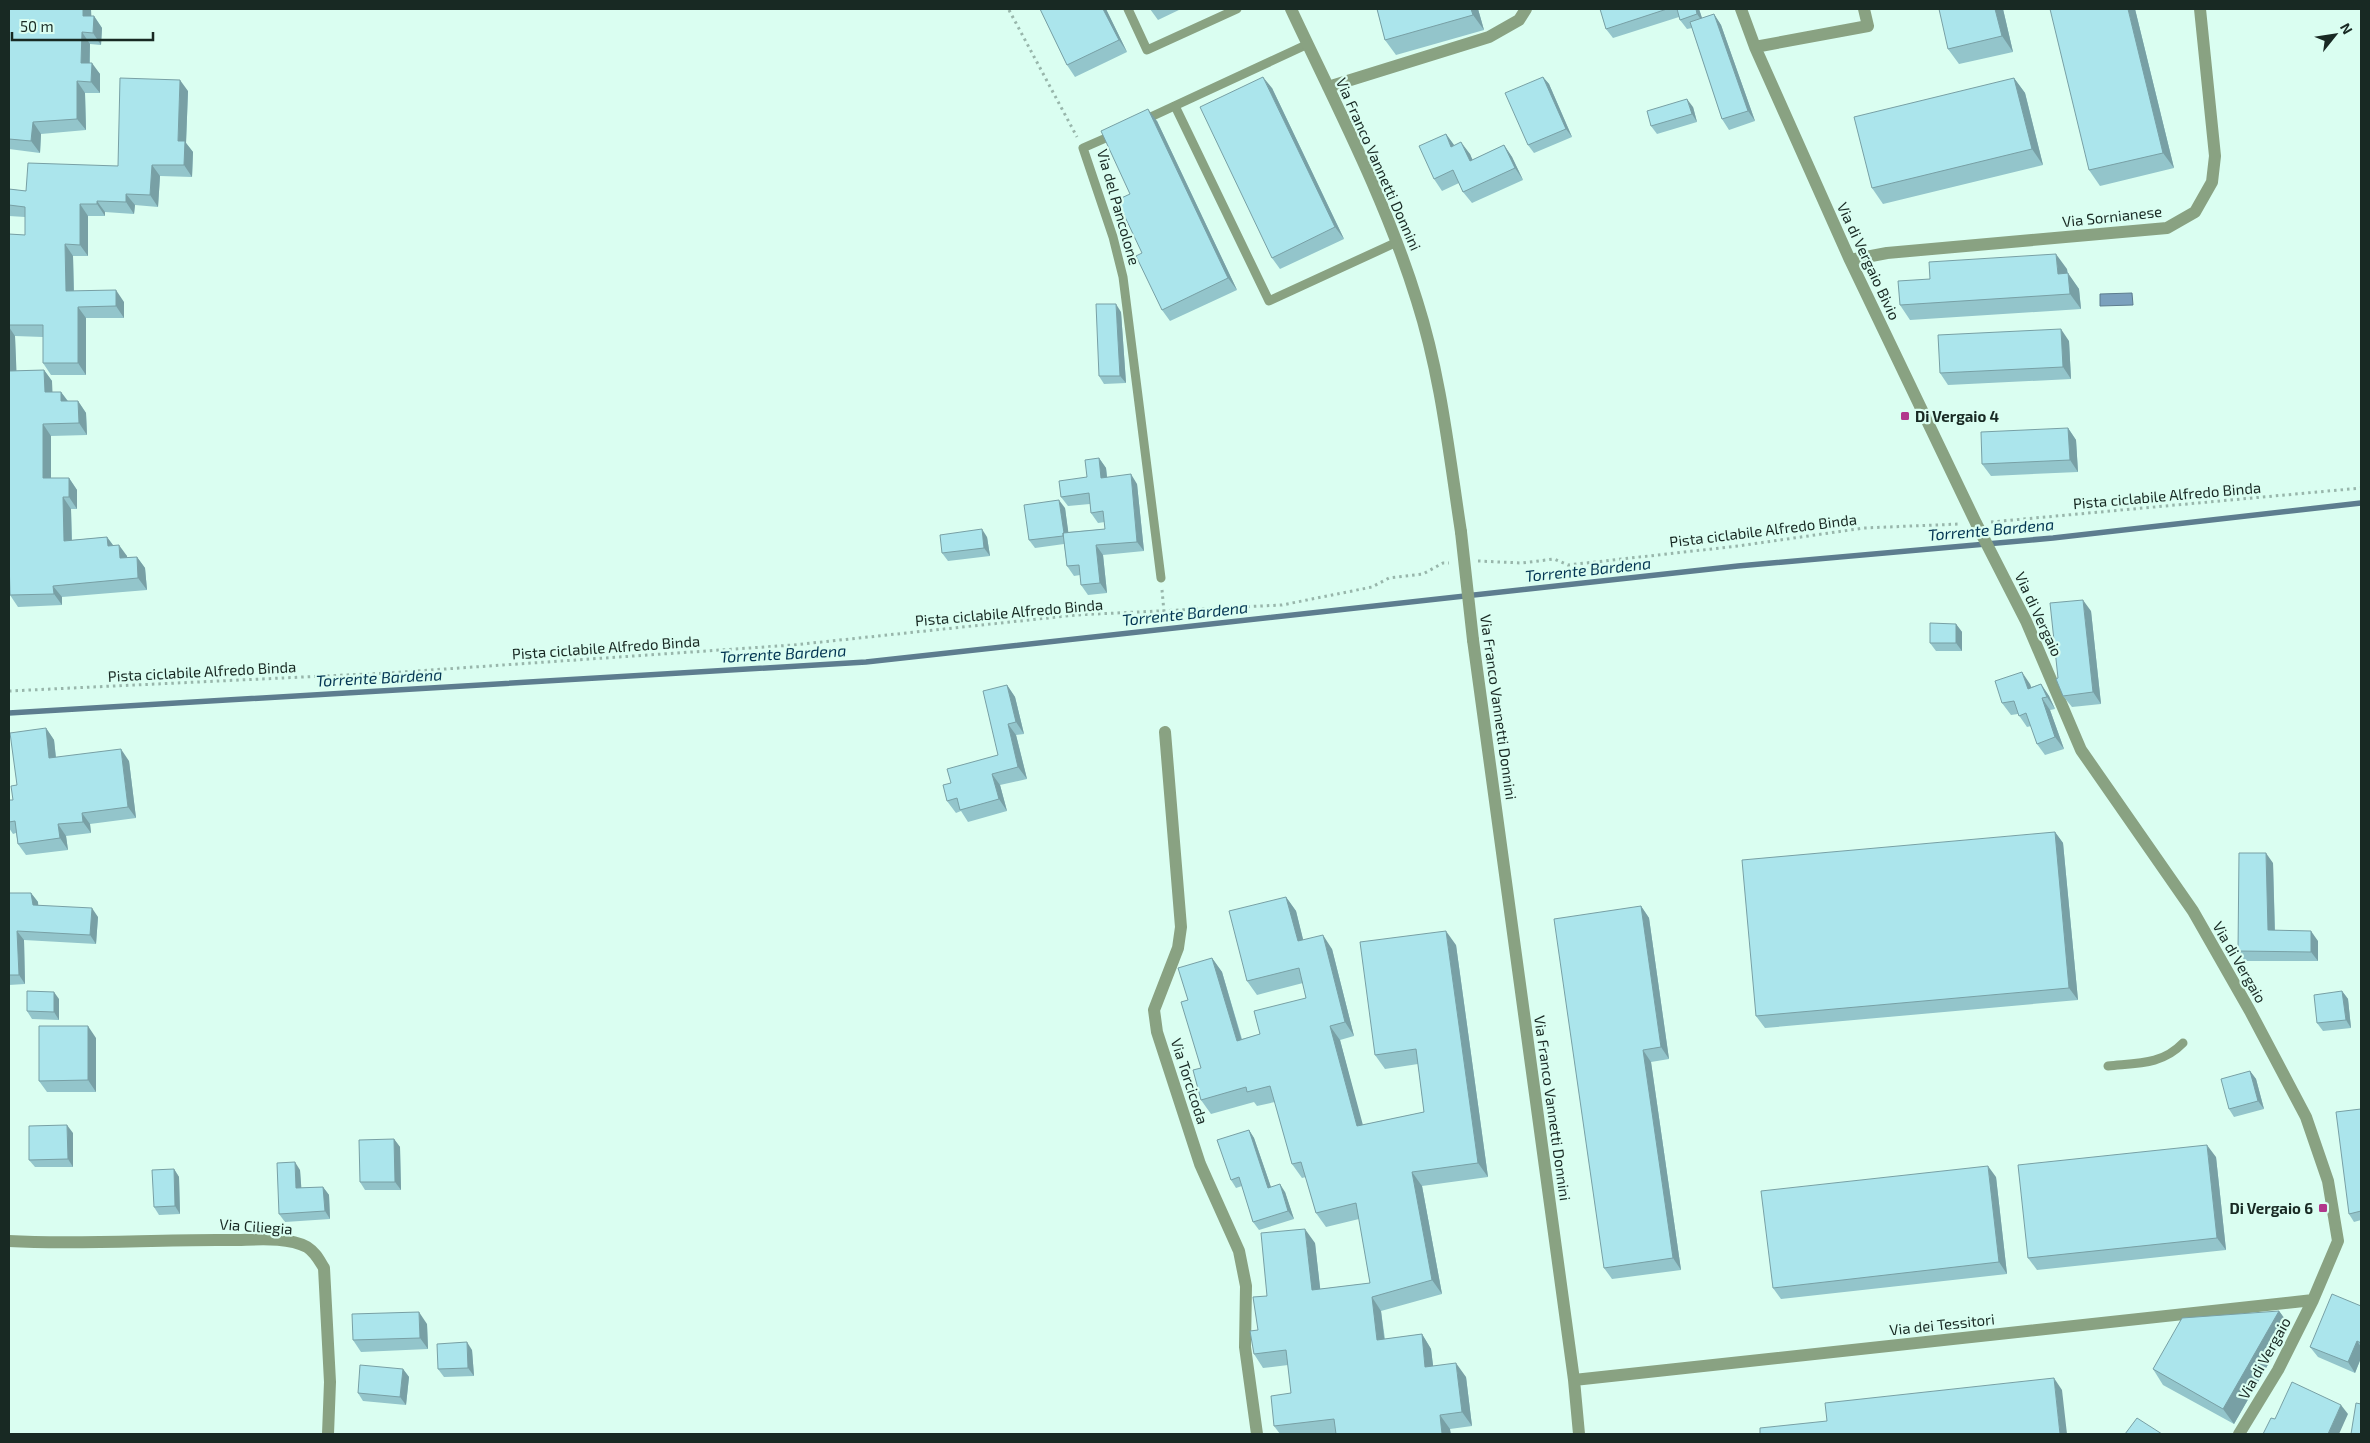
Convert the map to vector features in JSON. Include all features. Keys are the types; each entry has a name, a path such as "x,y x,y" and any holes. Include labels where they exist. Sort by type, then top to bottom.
{"street":[{"name":"Via Franco Vannetti Donnini","path":"1291,9 1397,242 1418,302 1440,392 1461,532 1473,640 1574,1380 1578,1434"},
{"path":"1328,88 1488,37 1518,20 1526,9"},
{"name":"Via di Vergaio Bivio","path":"1741,9 1755,47 1850,260 1976,524"},
{"path":"1755,47 1868,26 1864,9"},
{"name":"Via Sornianese","path":"1850,260 1887,253 2167,228 2194,212 2212,182 2215,156 2200,9"},
{"name":"Via di Vergaio","path":"1976,524 2026,621 2081,750 2193,911 2250,1011 2306,1117 2328,1181 2338,1241 2313,1300 2278,1370 2239,1434"},
{"name":"Via Torcicoda","path":"1165,732 1181,927 1178,948 1154,1010 1157,1032 1200,1164 1239,1251 1246,1286 1245,1347 1257,1434"},
{"name":"Via Ciliegia","path":"9,1241 48,1243 171,1239 270,1240 306,1247 316,1254 324,1268 330,1382 328,1434"},
{"name":"Via dei Tessitori","path":"1574,1380 2313,1300"}],"lane":[{"path":"1128,9 1147,50 1237,9"},
{"name":"Via del Pancolone","path":"1161,578 1123,277 1113,237 1083,148 1308,44"},
{"path":"1175,106 1269,301 1397,242"},
{"path":"2108,1066 2160,1059 2169,1056 2183,1043"}],"path":[{"path":"1009,10 1083,148"},
{"name":"Pista ciclabile Alfredo Binda","path":"1471,561 1522,562 1554,559 1568,565 1738,546 1864,528 1976,524 2361,488"},
{"name":"Pista ciclabile Alfredo Binda","path":"9,691 388,673 763,647 1076,615 1282,606 1372,587 1389,578 1423,574 1443,563 1452,562"},
{"path":"1161,578 1164,612"}],"water":[{"path":"2132,293 2133,305 2100,306 2100,294"}],"building":[{"path":"9,9 83,9 83,16 94,16 93,33 82,32 81,63 92,63 91,82 77,81 77,119 33,122 31,141 9,139"},
{"path":"1040,9 1103,9 1119,40 1067,65"},
{"path":"1377,9 1471,9 1473,15 1385,40"},
{"path":"1600,9 1667,9 1606,29"},
{"path":"1677,9 1696,9 1697,14 1680,20"},
{"path":"1939,9 1995,9 2002,36 1948,49"},
{"path":"2050,9 2128,9 2163,153 2089,170"},
{"path":"1714,14 1748,111 1722,119 1690,22"},
{"path":"1263,77 1335,227 1272,258 1200,107"},
{"path":"1543,77 1566,129 1528,145 1505,93"},
{"path":"120,78 180,80 178,141 185,141 184,165 152,165 150,195 126,194 126,202 97,201 97,204 80,204 80,245 65,244 66,291 116,290 116,306 78,307 78,363 43,363 43,325 9,325 9,234 25,235 25,207 9,205 9,189 26,191 28,163 118,166"},
{"path":"2014,78 2032,149 1872,188 1854,117"},
{"path":"1687,99 1692,114 1651,126 1647,111"},
{"path":"1148,109 1228,278 1162,310 1136,256 1142,253 1117,200 1130,194 1101,131"},
{"path":"1446,134 1451,147 1461,142 1470,161 1504,145 1515,168 1463,192 1453,170 1434,179 1419,146"},
{"path":"2056,254 2058,274 2068,273 2070,294 1900,305 1898,281 1930,279 1929,262"},
{"path":"1096,304 1116,304 1120,376 1099,376"},
{"path":"2061,329 2063,367 1940,373 1938,335"},
{"path":"44,370 45,392 61,392 61,401 78,401 79,423 43,424 43,478 69,478 69,497 63,497 64,541 107,537 108,546 119,545 120,558 137,557 138,578 53,586 54,594 10,595 9,371"},
{"path":"2068,428 2070,460 1982,464 1981,432"},
{"path":"1099,458 1101,478 1131,474 1137,542 1096,545 1100,583 1081,585 1079,565 1067,566 1063,533 1105,529 1103,511 1091,513 1089,493 1061,497 1059,481 1087,477 1085,460"},
{"path":"1059,500 1063,536 1029,540 1024,505"},
{"path":"982,529 984,548 942,553 940,535"},
{"path":"2083,600 2093,692 2063,696 2056,679 2058,678 2050,603"},
{"path":"1930,623 1956,624 1956,643 1930,643"},
{"path":"2022,672 2028,689 2041,684 2047,697 2042,698 2055,737 2037,744 2026,713 2019,716 2014,701 2002,703 1995,681"},
{"path":"1007,685 1016,722 1008,724 1018,767 992,774 999,799 960,810 957,798 947,801 943,785 951,783 947,769 998,755 983,691"},
{"path":"46,728 49,758 121,749 128,807 82,813 83,822 58,824 60,838 18,844 15,821 9,822 9,800 13,800 11,786 17,785 10,733"},
{"path":"2055,832 2069,988 1756,1016 1742,860"},
{"path":"2239,853 2266,853 2268,930 2311,931 2311,952 2238,951"},
{"path":"9,893 31,893 33,905 92,908 90,935 17,931 19,975 9,975"},
{"path":"1286,897 1298,941 1323,935 1345,1022 1330,1026 1357,1126 1424,1112 1416,1049 1375,1055 1360,942 1446,931 1478,1163 1412,1172 1432,1280 1372,1297 1377,1340 1422,1334 1425,1367 1456,1363 1462,1412 1440,1415 1442,1434 1336,1434 1334,1419 1274,1426 1271,1396 1291,1393 1286,1350 1254,1354 1250,1331 1258,1330 1253,1297 1267,1296 1261,1233 1305,1229 1312,1290 1370,1283 1356,1203 1316,1213 1301,1162 1292,1164 1270,1086 1247,1092 1246,1087 1201,1100 1193,1070 1201,1068 1181,1002 1188,1000 1178,968 1212,958 1237,1041 1260,1034 1254,1011 1306,998 1299,968 1247,981 1229,911"},
{"path":"1641,906 1661,1047 1643,1050 1673,1258 1604,1268 1554,919"},
{"path":"27,991 54,992 54,1012 27,1011"},
{"path":"2342,991 2346,1020 2317,1023 2314,995"},
{"path":"39,1026 88,1026 88,1080 39,1081"},
{"path":"2250,1071 2258,1101 2229,1109 2221,1079"},
{"path":"2361,1109 2361,1211 2349,1214 2336,1112"},
{"path":"67,1125 68,1159 29,1160 29,1126"},
{"path":"1249,1130 1268,1188 1280,1184 1288,1211 1253,1222 1239,1177 1231,1180 1217,1140"},
{"path":"394,1139 395,1182 360,1182 359,1140"},
{"path":"2207,1145 2217,1238 2028,1258 2018,1165"},
{"path":"295,1162 296,1188 323,1187 325,1211 279,1214 277,1163"},
{"path":"1988,1166 1999,1262 1773,1288 1761,1191"},
{"path":"174,1169 175,1206 154,1207 152,1170"},
{"path":"2332,1294 2361,1306 2361,1343 2357,1341 2348,1362 2310,1347"},
{"path":"2279,1311 2223,1409 2153,1369 2182,1318"},
{"path":"419,1312 420,1338 353,1340 352,1314"},
{"path":"467,1342 468,1368 438,1369 437,1344"},
{"path":"360,1365 403,1369 400,1397 358,1393"},
{"path":"2054,1378 2060,1434 1760,1434 1760,1428 1827,1421 1825,1403"},
{"path":"2292,1382 2341,1405 2328,1434 2263,1434 2271,1418 2275,1419"},
{"path":"2356,1403 2361,1404 2361,1434 2351,1434"},
{"path":"2137,1418 2162,1434 2125,1434"}],"waterway":[{"name":"Torrente Bardena","path":"9,713 866,662 1738,566 2053,538 2361,503"}],"place":[{"name":"Di Vergaio 4","path":"1905,416"},
{"name":"Di Vergaio 6","path":"2323,1208"}]}
